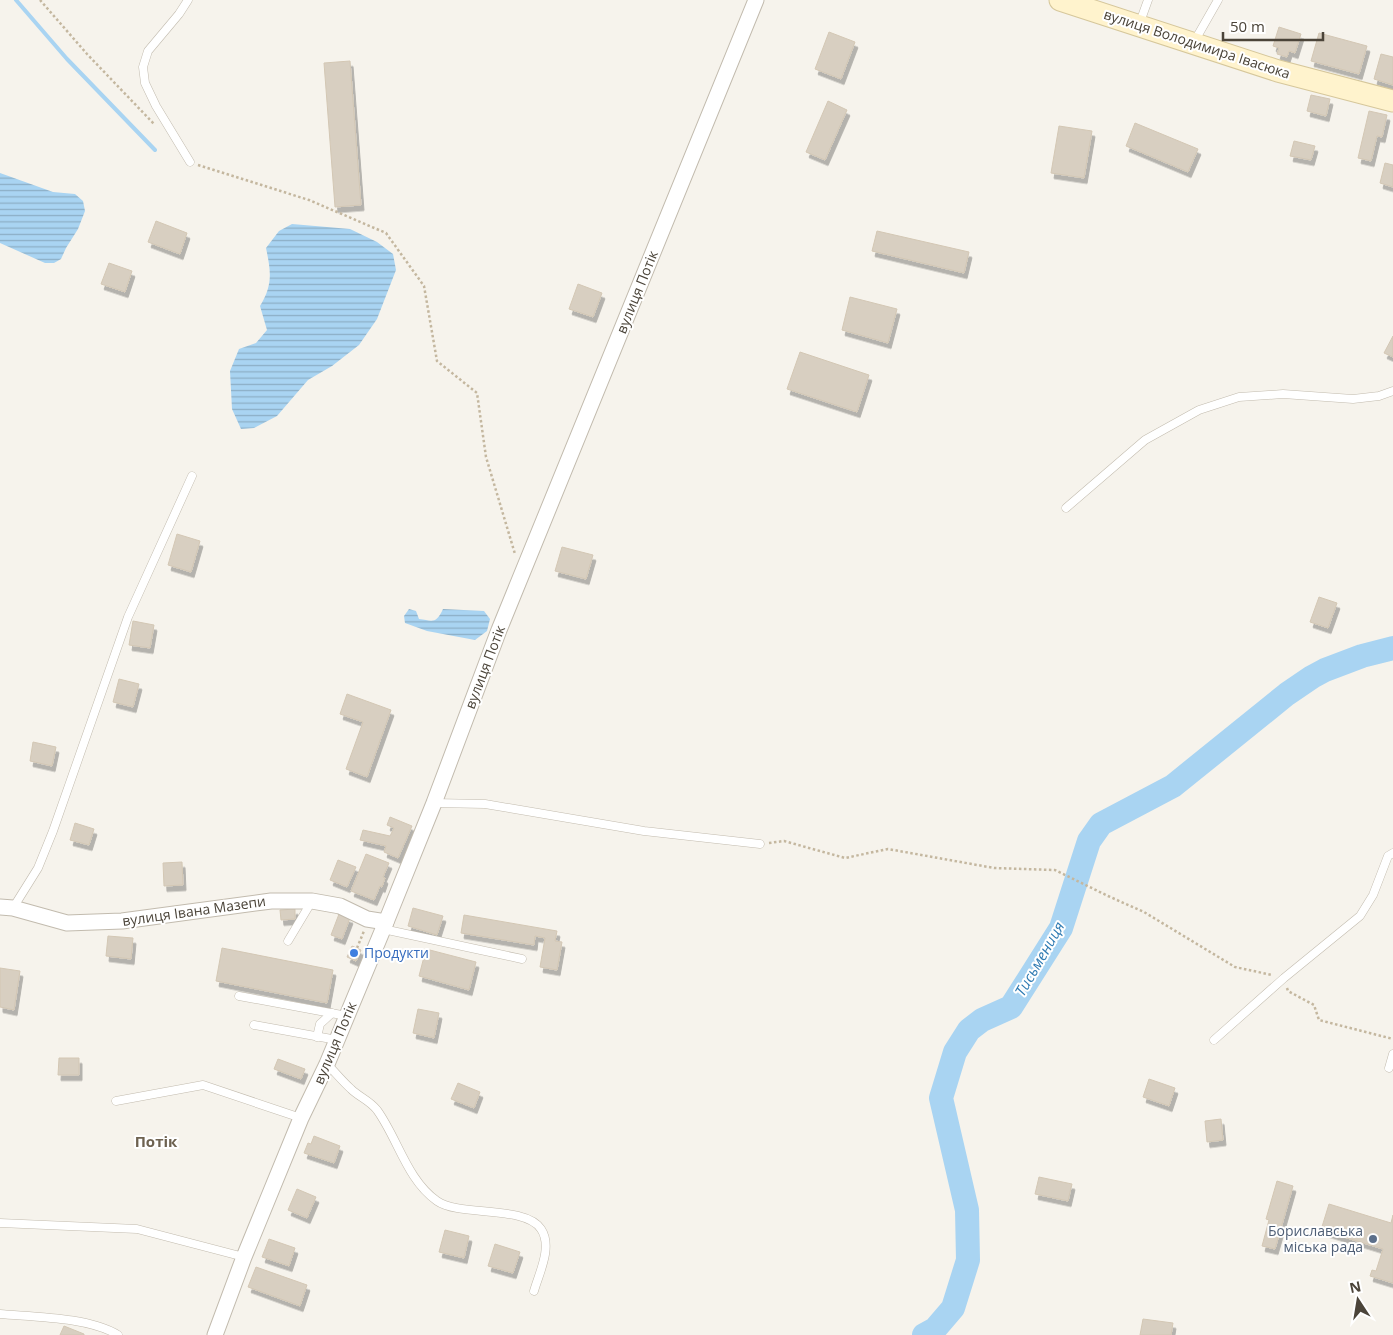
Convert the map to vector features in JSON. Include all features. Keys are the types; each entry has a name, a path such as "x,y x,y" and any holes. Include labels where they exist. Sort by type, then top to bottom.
{"street":[{"name":"вулиця Потік","path":"215,1335 244,1257 301,1118 337,1040 339,1015 384,925 434,803 522,575 756,0"},
{"name":"вулиця Володимира Івасюка","path":"1060,0 1278,71 1393,101"},
{"name":"вулиця Івана Мазепи","path":"6,908 67,923 122,922 271,901 312,901 340,906 384,925"}],"lane":[{"path":"188,0 179,14 148,51 142,67 145,83 156,106 190,162"},
{"path":"1139,27 1148,0"},
{"path":"1193,44 1218,0"},
{"path":"1066,508 1145,440 1199,410 1239,397 1283,394 1353,399 1379,396 1393,390"},
{"path":"6,908 38,868 53,831 128,617 192,476"},
{"path":"434,803 484,804 644,831 760,844"},
{"path":"1214,1040 1284,978 1360,916 1373,895 1388,856 1393,852"},
{"path":"288,941 312,901"},
{"path":"384,925 522,959"},
{"path":"239,996 339,1015"},
{"path":"317,1037 320,1024 339,1015"},
{"path":"254,1025 337,1040"},
{"path":"1389,1068 1393,1054"},
{"path":"327,1064 352,1090 366,1098 377,1111 421,1188 438,1202 449,1207 498,1212 529,1220 541,1228 546,1239 546,1254 534,1291"},
{"path":"116,1101 202,1085 301,1118"},
{"path":"0,1223 137,1229 244,1257"},
{"path":"0,1314 55,1318 106,1328 118,1335"}],"path":[{"path":"40,0 87,54 156,126"},
{"path":"190,162 310,200 386,233 424,286 437,361 477,393 486,457 522,575"},
{"path":"760,844 784,841 845,858 888,849 994,868 1055,870 1144,912 1235,967 1284,978 1288,991 1314,1005 1319,1020 1393,1039"}],"water":[{"path":"0,173 53,192 75,194 83,201 85,211 78,229 61,259 54,263 45,263 0,243"},
{"path":"292,224 350,229 377,242 393,254 396,270 377,319 359,345 332,366 308,380 277,416 254,428 241,429 232,409 230,371 239,349 256,343 267,330 260,306 267,291 270,278 266,248 279,231"},
{"path":"409,609 416,611 419,619 434,620 443,609 484,611 490,619 487,631 475,640 427,631 405,623 404,616"}],"building":[{"path":"1279,27 1301,34 1295,53 1289,51 1287,57 1277,54 1279,48 1273,46"},
{"path":"829,32 855,42 841,79 815,69"},
{"path":"1319,33 1367,46 1359,74 1311,61"},
{"path":"1381,54 1393,57 1393,85 1374,79"},
{"path":"350,61 361,205 335,207 324,63"},
{"path":"1311,95 1330,99 1326,116 1307,111"},
{"path":"828,101 847,110 825,160 806,152"},
{"path":"1369,111 1387,115 1382,137 1377,136 1371,161 1358,158"},
{"path":"1135,123 1198,149 1188,172 1126,146"},
{"path":"1059,126 1092,131 1084,178 1051,173"},
{"path":"1294,141 1315,146 1311,160 1290,156"},
{"path":"1385,163 1393,165 1393,187 1380,183"},
{"path":"156,221 187,233 180,254 148,242"},
{"path":"877,231 969,252 964,273 872,251"},
{"path":"109,263 132,271 125,292 101,284"},
{"path":"578,284 602,293 593,317 569,309"},
{"path":"850,297 897,309 888,343 842,330"},
{"path":"1393,336 1393,357 1384,353"},
{"path":"800,352 869,375 857,412 787,389"},
{"path":"177,534 200,541 191,572 168,565"},
{"path":"562,547 593,555 586,579 555,571"},
{"path":"1319,597 1337,603 1328,628 1310,622"},
{"path":"133,621 154,625 150,648 129,645"},
{"path":"119,679 139,684 133,707 113,702"},
{"path":"347,694 391,710 367,777 346,769 363,722 340,714"},
{"path":"33,742 56,747 52,766 30,761"},
{"path":"390,817 412,826 398,858 384,852 386,846 360,840 363,830 390,836 394,828 387,825"},
{"path":"75,823 94,829 89,845 70,840"},
{"path":"366,854 389,863 383,877 385,878 382,887 380,886 374,900 351,891"},
{"path":"338,860 356,867 347,887 330,880"},
{"path":"182,862 183,885 164,886 163,863"},
{"path":"413,908 443,916 437,935 408,926"},
{"path":"295,909 295,919 281,920 280,910"},
{"path":"339,914 350,918 342,939 331,935"},
{"path":"464,915 557,931 555,941 562,942 557,970 540,967 545,938 535,936 534,945 461,933"},
{"path":"108,936 133,938 131,959 106,956"},
{"path":"352,946 361,950 356,961 347,957"},
{"path":"222,948 333,970 327,1003 216,981"},
{"path":"426,949 476,962 469,990 419,976"},
{"path":"0,968 20,971 14,1010 0,1007"},
{"path":"418,1009 439,1013 434,1038 413,1033"},
{"path":"59,1058 79,1058 79,1075 58,1075"},
{"path":"278,1059 305,1069 301,1079 274,1069"},
{"path":"1149,1079 1175,1088 1169,1106 1143,1097"},
{"path":"458,1083 480,1092 474,1108 451,1099"},
{"path":"1221,1119 1223,1140 1207,1142 1205,1121"},
{"path":"314,1136 340,1146 334,1163 304,1153 308,1143 311,1144"},
{"path":"1039,1177 1072,1184 1068,1201 1035,1194"},
{"path":"1277,1181 1293,1186 1275,1249 1262,1246 1269,1220 1266,1219"},
{"path":"297,1189 316,1197 307,1218 288,1210"},
{"name":"Бориславська міська рада","path":"1329,1204 1391,1223 1393,1215 1393,1283 1370,1276 1372,1270 1376,1271 1383,1249 1321,1230"},
{"path":"445,1230 469,1236 464,1258 439,1252"},
{"path":"269,1239 295,1248 289,1266 262,1257"},
{"path":"495,1244 520,1252 513,1273 488,1266"},
{"path":"256,1267 307,1285 300,1306 248,1287"},
{"path":"1143,1319 1173,1323 1171,1335 1140,1335"},
{"path":"64,1326 84,1334 84,1335 60,1335"}],"waterway":[{"path":"16,0 67,59 155,150"},
{"name":"Тисьмениця","path":"924,1335 935,1329 953,1308 968,1260 967,1210 941,1098 955,1052 969,1030 982,1020 1011,1007 1061,928 1089,841 1101,824 1173,786 1287,694 1312,677 1362,656 1393,648"}],"place":[{"name":"Продукти","path":"354,953"},
{"name":"Бориславська міська рада","path":"1373,1239"}],"district":[{"name":"Потік","path":"156,1142"}]}
